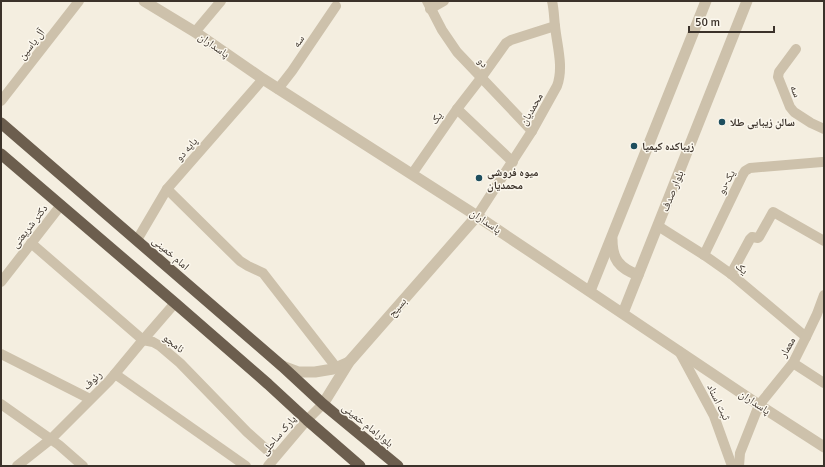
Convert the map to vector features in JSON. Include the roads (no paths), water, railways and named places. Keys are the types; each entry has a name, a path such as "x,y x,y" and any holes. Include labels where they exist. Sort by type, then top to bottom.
{"highway":[{"name":"امام خمینی","path":"1,123 282,366 323,404"},
{"path":"1,154 175,303 360,466"},
{"name":"بلوارامام خمینی","path":"323,404 398,466"}],"street":[{"name":"آل یاسین","path":"1,101 79,1"},
{"name":"پاسداران","path":"144,1 195,32 262,79 478,216 824,447"},
{"path":"195,32 221,1"},
{"path":"429,5 444,1"},
{"name":"محمدیان","path":"478,216 532,131 560,79 561,70 552,1"},
{"path":"590,291 706,1"},
{"name":"بلوار صدف","path":"622,313 747,1"},
{"name":"دو","path":"429,5 442,30 457,52 532,131"},
{"name":"سه","path":"278,89 336,6"},
{"name":"یک","path":"412,174 457,109 482,78 506,43 555,26"},
{"name":"سه","path":"796,50 779,72 778,77 790,107 794,112 824,129"},
{"name":"پایه دو","path":"137,240 167,189 262,79"},
{"path":"457,109 513,162"},
{"name":"یک-دو","path":"704,255 745,171 750,168 824,162"},
{"path":"167,189 240,261 263,273 336,367"},
{"name":"دکتر شریعتی","path":"1,282 61,205"},
{"path":"731,274 750,239 759,237 773,212 824,241"},
{"name":"بسیح","path":"323,404 349,362 478,216"},
{"name":"یک","path":"658,226 731,274 806,337"},
{"path":"612,236 612,246 617,262 628,272 638,275"},
{"name":"نامجو","path":"31,244 143,340 153,342 160,346 180,363 247,432 276,457"},
{"name":"معمار","path":"739,466 740,453 759,405 793,363 806,337 820,317 824,295"},
{"name":"رئوف","path":"17,466 51,439 115,374 175,303"},
{"name":"ثبت اسناد","path":"679,351 714,416 732,466"},
{"path":"1,354 90,399"},
{"path":"282,366 298,372 315,372 349,362"},
{"path":"793,363 824,382"},
{"path":"115,374 246,466"},
{"path":"1,404 59,445 83,466"},
{"name":"پارک ساحلی","path":"268,466 307,420 323,404"}],"place":[{"name":"سالن زیبایی طلا","path":"722,122"},
{"name":"زیباکده کیمیا","path":"634,146"},
{"name":"میوه فروشی محمدیان","path":"479,178"}]}
